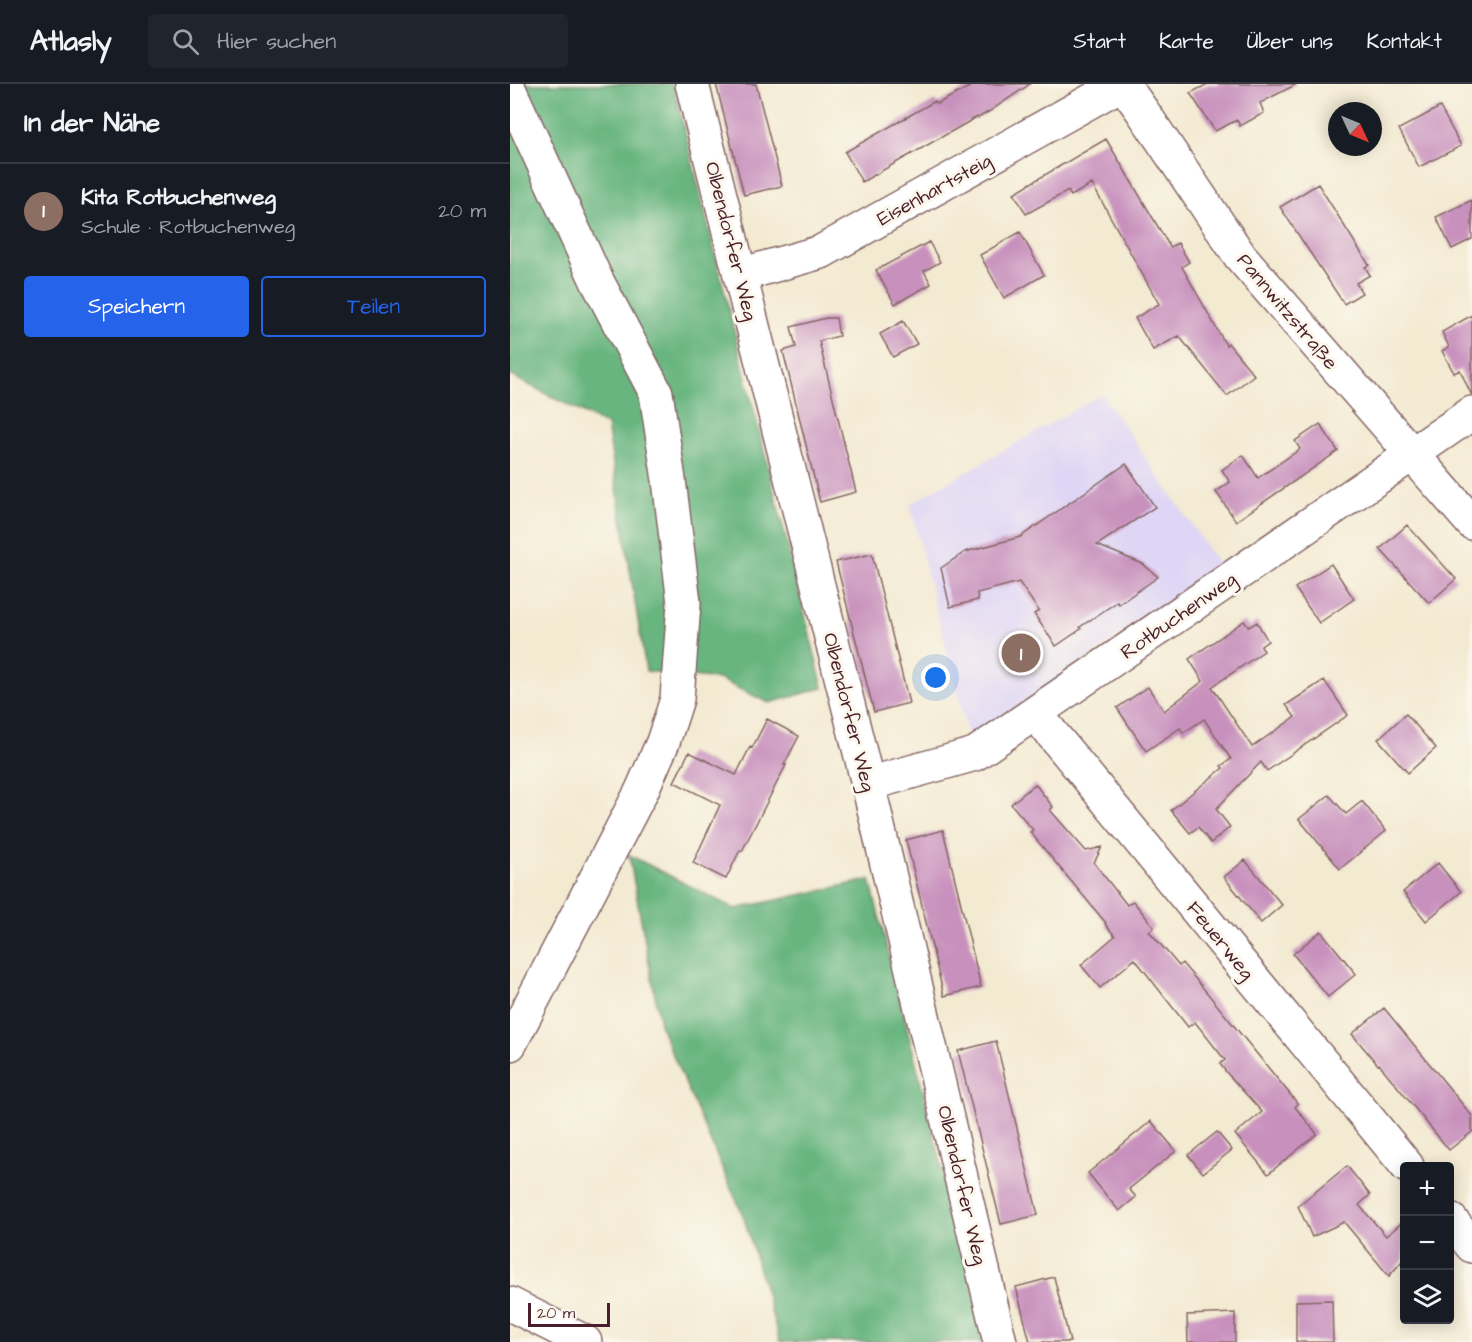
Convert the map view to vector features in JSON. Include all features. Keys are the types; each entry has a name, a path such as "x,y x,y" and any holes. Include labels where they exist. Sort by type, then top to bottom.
{"street":[{"name":"Olbendorfer Weg","path":"692,84 868,784 1000,1342"},
{"name":"Eisenhartsteig","path":"740,275 821,252 1122,84"},
{"name":"Pannwitzstraße","path":"1122,84 1240,256 1472,522"},
{"path":"510,92 596,279 656,393 684,603 677,699 663,742 642,790 510,1044"},
{"name":"Rotbuchenweg","path":"868,784 975,754 1472,413"},
{"name":"Feuerweg","path":"1035,713 1403,1162"},
{"path":"1454,1224 1472,1246"},
{"path":"510,1304 585,1342"}],"shaded area":[{"path":"1102,394 1220,566 969,740 910,504"}],"green space":[{"path":"510,84 673,84 823,688 769,703 719,679 646,671 607,425 510,375"},
{"path":"629,855 735,909 870,880 986,1342 780,1342 744,1218 661,1028"}],"building":[{"path":"716,84 756,84 782,186 744,195"},
{"path":"975,84 1030,84 978,118 862,182 845,152 935,101 937,104"},
{"path":"1208,84 1297,84 1260,103 1264,113 1240,126 1237,120 1215,131 1190,93"},
{"path":"1440,107 1461,146 1419,167 1399,129"},
{"path":"1106,139 1170,247 1178,243 1189,262 1182,267 1226,345 1228,343 1254,375 1227,396 1179,336 1153,350 1135,318 1159,304 1092,184 1071,196 1068,191 1026,214 1014,193"},
{"path":"1318,184 1369,265 1365,267 1370,275 1356,283 1362,293 1344,304 1280,207"},
{"path":"1472,200 1472,239 1452,249 1436,217"},
{"path":"1020,232 1044,275 1004,298 980,255"},
{"path":"929,242 940,262 924,271 931,284 895,304 876,270"},
{"path":"1472,315 1471,394 1460,370 1454,373 1442,351 1449,347 1442,332"},
{"path":"826,318 836,318 839,336 819,341 856,492 820,502 783,351 796,347 791,327"},
{"path":"903,321 917,344 893,357 880,334"},
{"path":"1320,424 1338,451 1236,521 1216,492 1230,482 1222,470 1243,455 1258,478 1300,449 1295,441"},
{"path":"1126,464 1155,507 1097,545 1143,564 1158,577 1080,627 1081,629 1056,646 1034,614 1039,611 1019,582 977,593 978,600 950,607 941,568 965,552 1020,537"},
{"path":"1407,525 1456,579 1429,603 1380,549"},
{"path":"872,554 909,703 874,712 836,562"},
{"path":"1331,564 1354,599 1319,623 1295,588"},
{"path":"1244,621 1249,627 1257,622 1268,641 1261,646 1264,651 1212,687 1252,747 1295,717 1286,705 1324,680 1348,715 1267,771 1261,762 1216,809 1230,827 1211,843 1198,827 1190,833 1171,810 1231,759 1204,719 1183,733 1180,728 1146,751 1117,708 1148,687 1164,711 1203,681 1189,659"},
{"path":"1406,714 1436,748 1408,773 1378,739"},
{"path":"767,719 799,736 726,879 693,863 720,805 674,782 689,752 736,775"},
{"path":"1035,784 1053,807 1050,810 1086,851 1102,847 1094,863 1127,905 1133,901 1154,927 1149,931 1179,966 1182,963 1199,983 1298,1104 1295,1107 1317,1134 1268,1174 1235,1134 1262,1112 1220,1064 1225,1060 1195,1022 1188,1027 1135,959 1100,988 1081,965 1115,936 1030,832 1033,830 1011,804"},
{"path":"1329,795 1346,814 1362,801 1386,831 1340,869 1299,819"},
{"path":"943,830 981,987 944,996 906,840"},
{"path":"1245,860 1282,905 1261,923 1224,877"},
{"path":"1438,863 1461,892 1426,921 1403,892"},
{"path":"1321,931 1356,974 1328,997 1293,954"},
{"path":"1384,1008 1472,1116 1472,1132 1449,1150 1352,1034"},
{"path":"996,1041 1038,1215 1001,1224 958,1051"},
{"path":"1151,1121 1176,1151 1129,1189 1136,1197 1119,1211 1088,1173"},
{"path":"1217,1132 1232,1150 1203,1173 1188,1155"},
{"path":"1347,1166 1370,1195 1359,1205 1386,1236 1400,1224 1400,1264 1389,1276 1344,1222 1312,1237 1298,1206"},
{"path":"1054,1277 1070,1342 1030,1342 1016,1287"},
{"path":"1332,1300 1333,1342 1296,1342 1296,1301"},
{"path":"1235,1313 1235,1342 1188,1342 1187,1315"}],"place":[{"name":"Kita Rotbuchenweg","path":"1021,653"}]}
